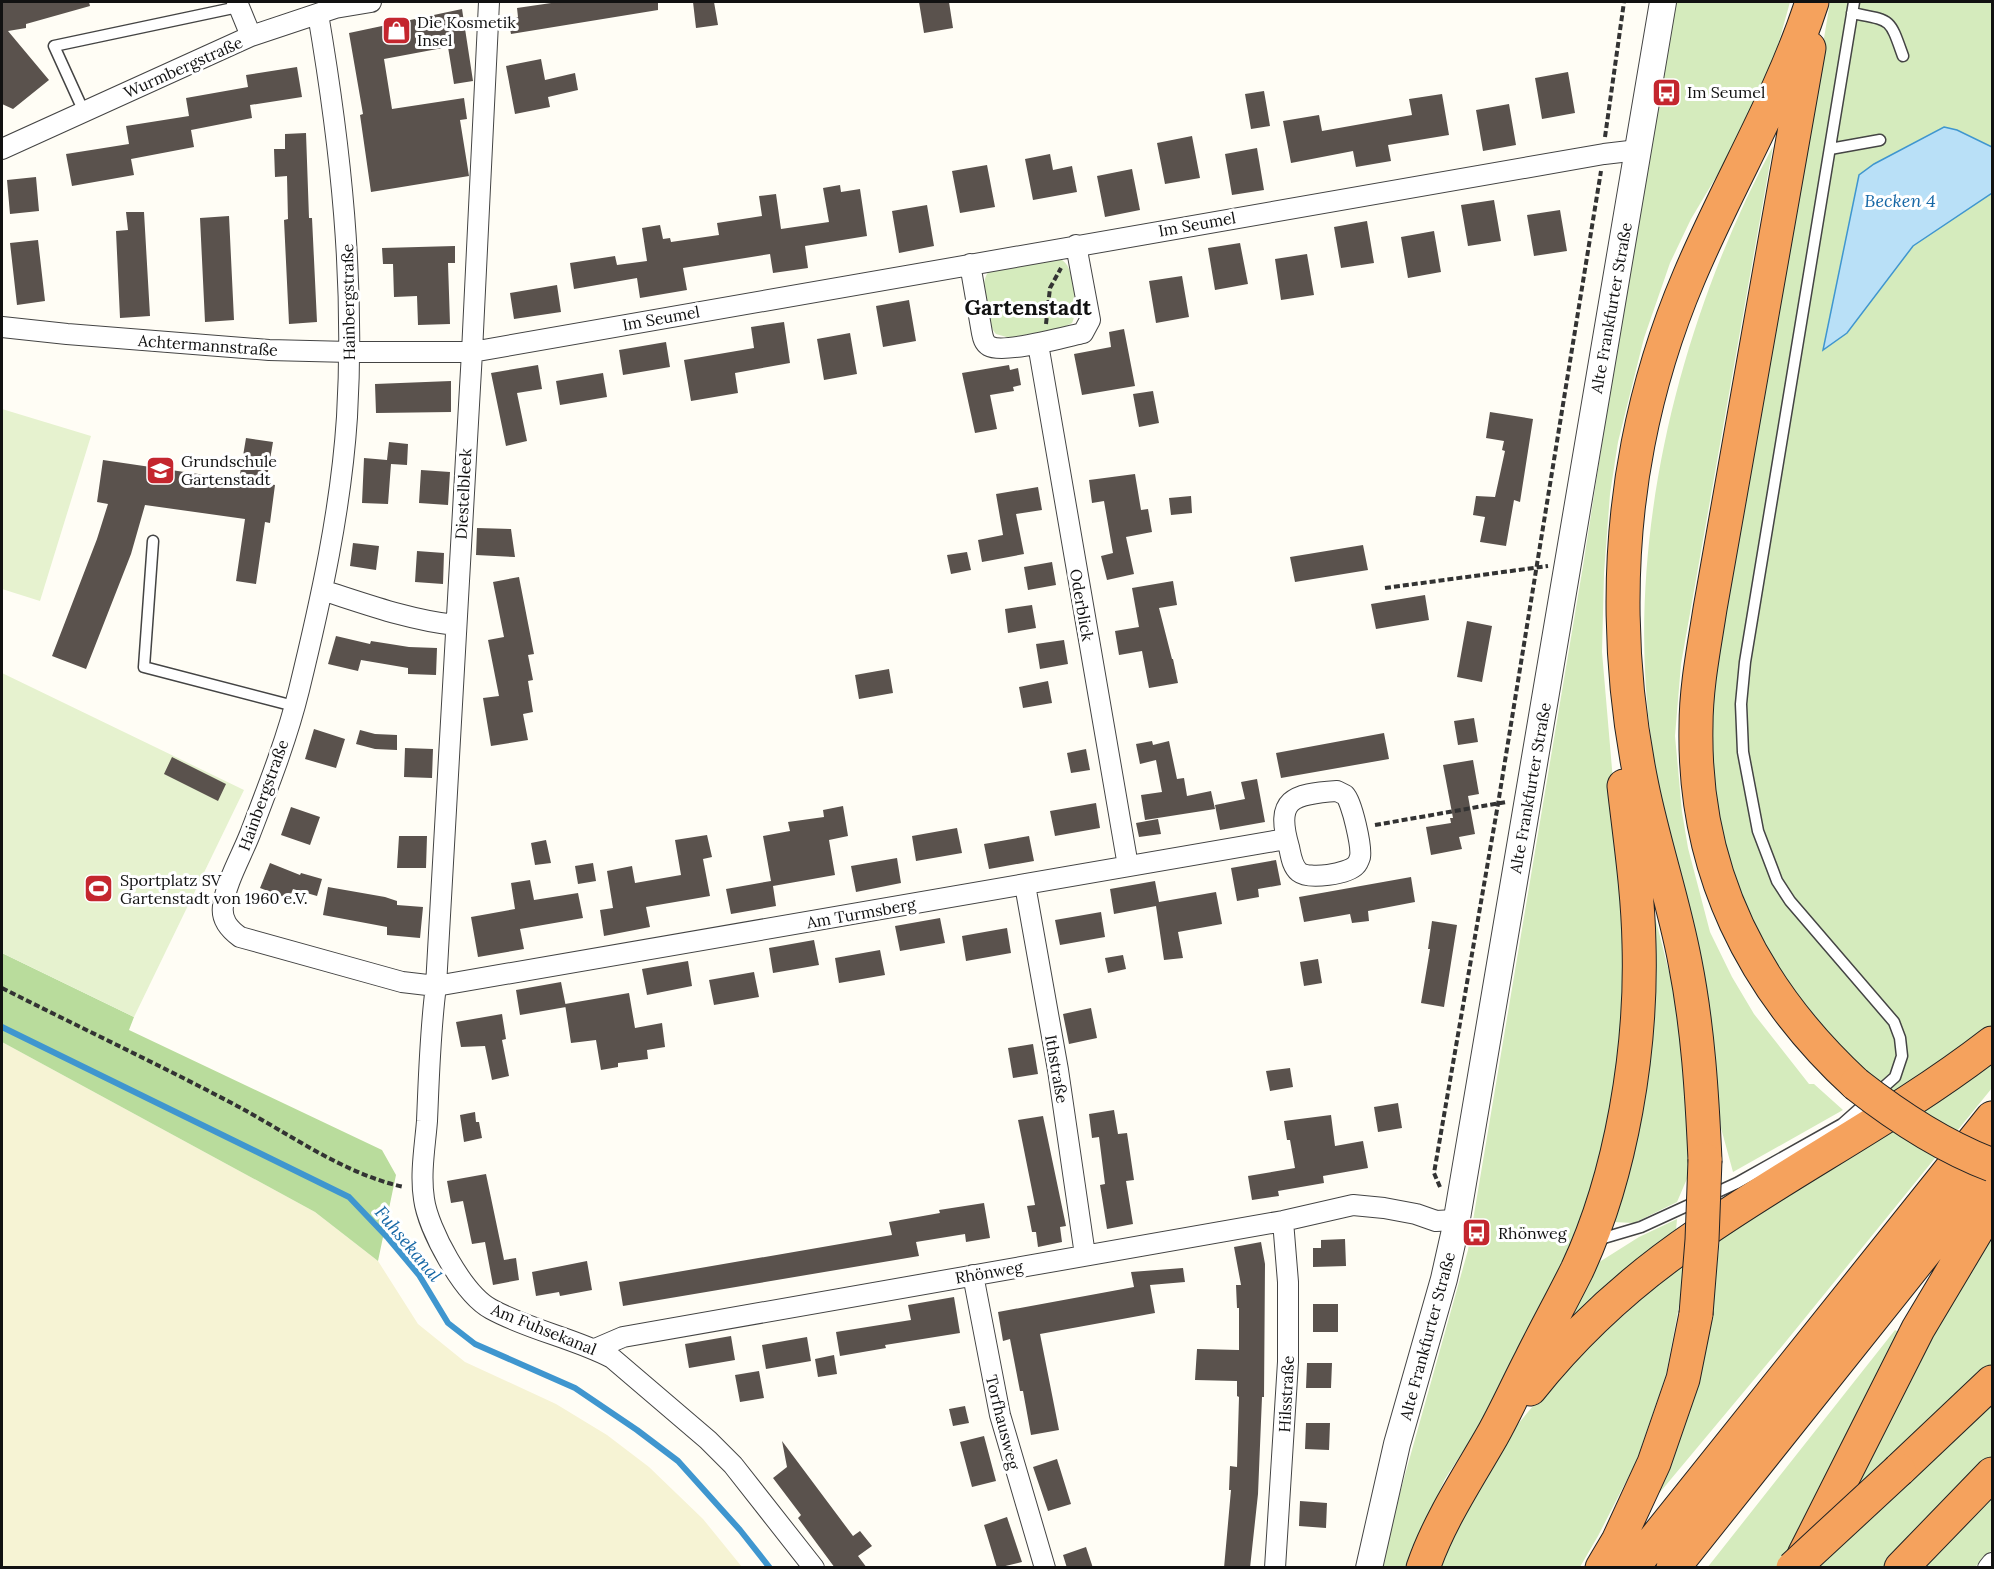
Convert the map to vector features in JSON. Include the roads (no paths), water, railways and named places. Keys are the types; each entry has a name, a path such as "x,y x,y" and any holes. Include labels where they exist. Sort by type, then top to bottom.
{"highway":[{"path":"1602,1568 1618,1541 1654,1462 1683,1378 1696,1314 1705,1160 1702,1087 1685,959 1642,784 1628,691 1624,641 1625,543 1631,484 1647,402 1672,318 1689,277 1760,130 1812,2"},
{"path":"1673,1568 1992,1167 1948,1145 1885,1107 1831,1061 1786,1010 1767,982 1745,942 1722,890 1704,825 1696,759 1698,692 1710,609 1817,2"},
{"path":"1423,1568 1453,1502 1493,1434 1577,1269 1588,1243 1616,1156 1632,1075 1639,1006 1637,906 1617,729 1628,691"},
{"path":"1493,1434 1547,1367 1580,1333 1654,1268 1697,1235 1876,1124 1992,1043"},
{"path":"1632,1568 1992,1118"},
{"path":"1795,1568 1840,1487 1918,1329 1992,1205"},
{"path":"1795,1568 1992,1382"},
{"path":"1901,1568 1992,1474"}],"street":[{"name":"Wurmbergstraße","path":"2,149 250,36 335,8 371,2"},
{"name":"Diestelbleek","path":"436,986 472,352 489,2"},
{"name":"Alte Frankfurter Straße","path":"1369,1568 1395,1454 1444,1279 1663,2"},
{"path":"238,4 250,36"},
{"name":"Hainbergstraße","path":"318,14 342,178 348,258 350,352 343,461 331,545 294,706 269,783 223,906 224,918 229,929 240,937 402,982 436,986"},
{"name":"Im Seumel","path":"350,352 472,352 1076,245 1638,150"},
{"path":"970,264 985,342 990,347 998,348 1038,344 1083,333 1088,327 1090,320 1076,245"},
{"name":"Achtermannstraße","path":"2,327 269,350 350,352"},
{"name":"Oderblick","path":"1038,344 1128,866"},
{"path":"322,590 391,613 455,625"},
{"path":"1337,791 1344,794 1350,804 1360,856 1355,866 1347,871 1321,876 1305,876 1293,863 1286,839 1284,814 1286,806 1292,800 1302,796 1337,791"},
{"name":"Am Turmsberg","path":"436,986 1286,839"},
{"name":"Ithstraße","path":"1025,885 1058,1070 1085,1255"},
{"name":"Am Fuhsekanal","path":"436,986 430,1034 423,1191 424,1202 433,1227 454,1269 470,1292 490,1308 532,1327 595,1349 612,1358 708,1440 733,1465 814,1568"},
{"name":"Rhönweg","path":"595,1349 622,1337 1283,1221 1353,1205 1416,1214 1436,1221 1455,1220"},
{"name":"Hilsstraße","path":"1275,1568 1288,1362 1288,1282 1283,1221"},
{"name":"Torfhausweg","path":"973,1275 1000,1415 1045,1568"},
{"path":"1988,1568 1992,1563"}],"lane":[{"path":"1588,1243 1641,1227 1737,1183 1842,1124 1895,1077 1902,1056 1900,1038 1894,1022 1790,901 1777,881 1758,831 1743,752 1741,727 1745,662 1854,2"},
{"path":"84,112 54,46 238,4"},
{"path":"1852,13 1885,20 1892,27 1903,56"},
{"path":"1830,149 1881,140"},
{"path":"153,541 144,667 294,706"}],"water":[{"name":"Becken 4","path":"1944,127 1957,130 1992,147 1992,193 1913,246 1847,333 1823,350 1859,175 1874,164"}],"waterway":[{"name":"Fuhsekanal","path":"2,1027 349,1197 419,1275 448,1323 475,1344 575,1388 678,1461 740,1530 770,1568"}],"place":[{"name":"Die Kosmetik Insel","path":"396,31"},
{"name":"Im Seumel","path":"1666,92"},
{"name":"Grundschule Gartenstadt","path":"160,470"},
{"name":"Sportplatz SV Gartenstadt von 1960 e.V.","path":"99,889"},
{"name":"Rhönweg","path":"1477,1233"}],"district":[{"name":"Gartenstadt","path":"1028,307"}]}
